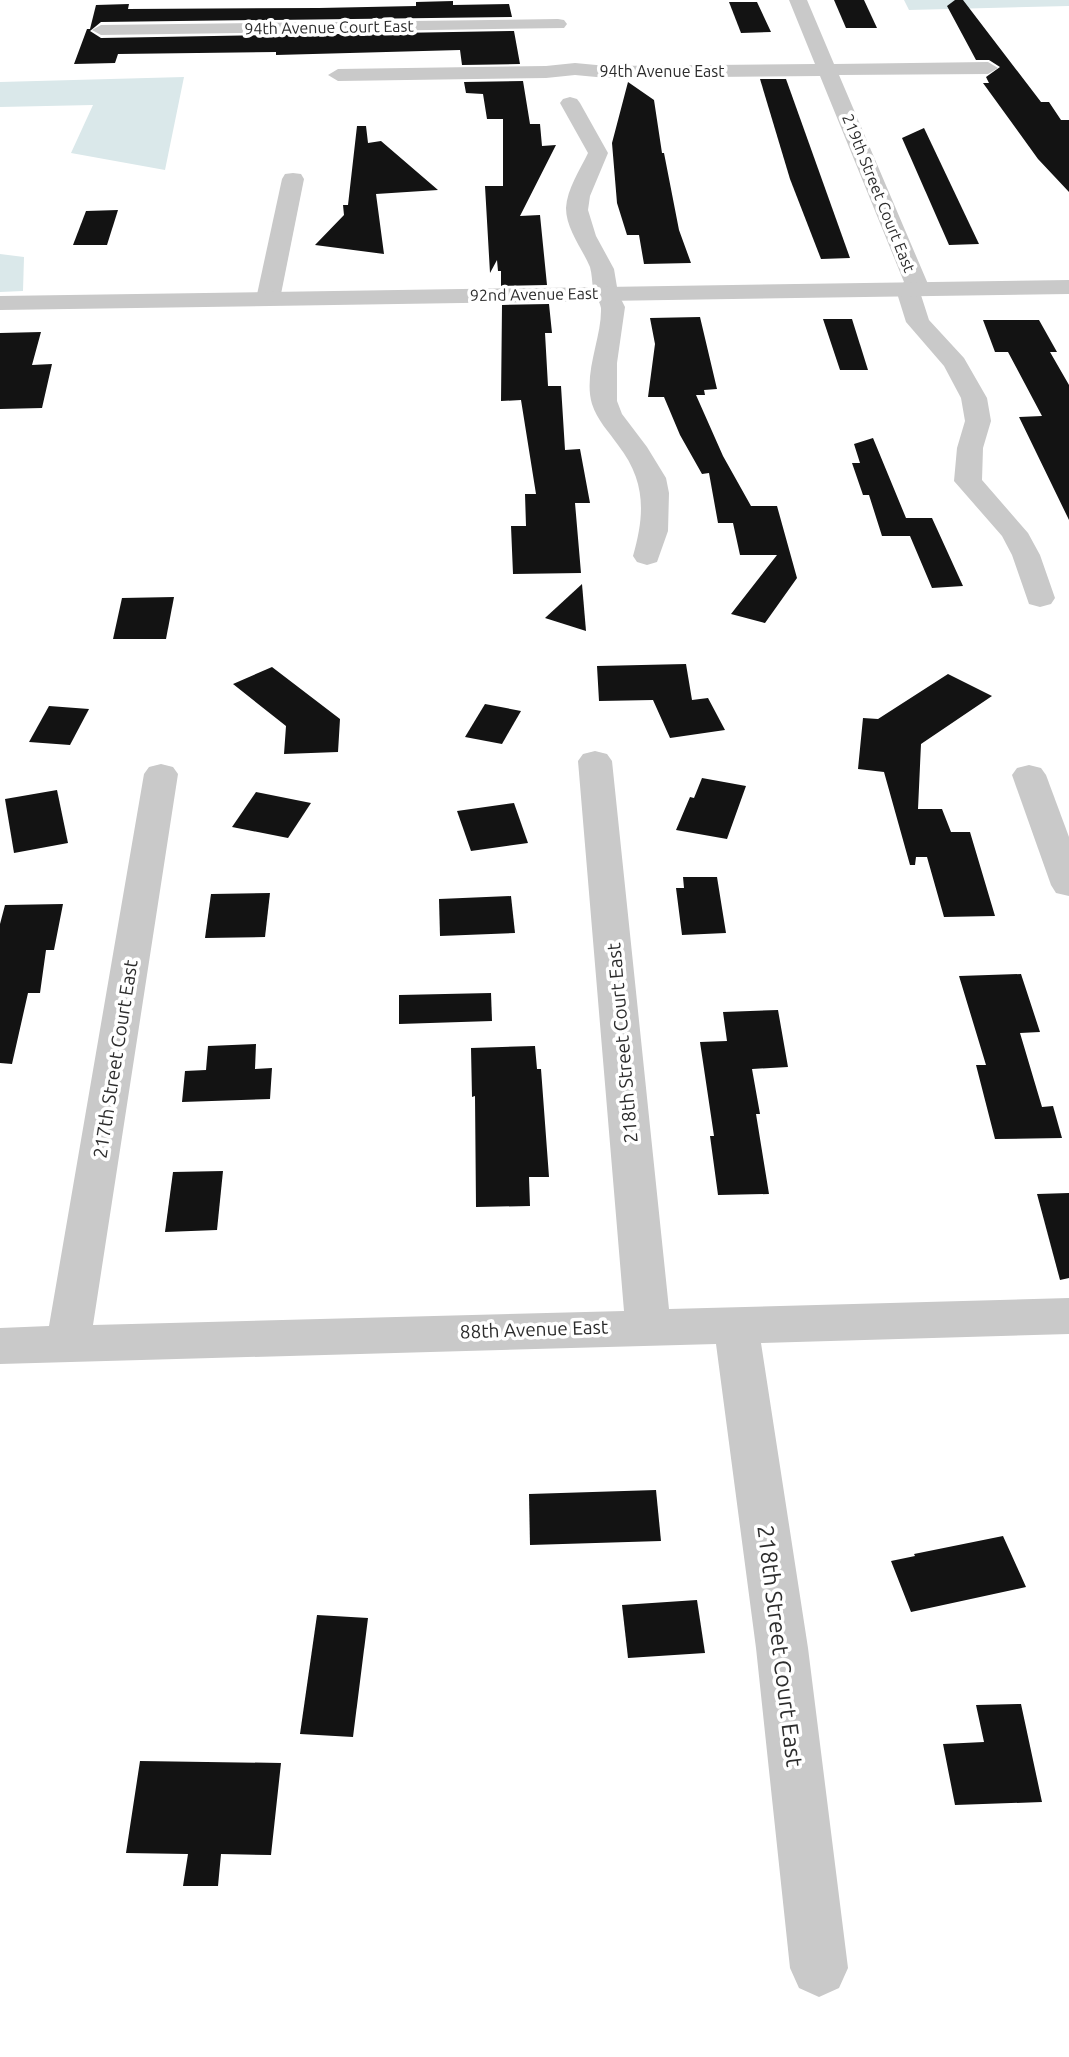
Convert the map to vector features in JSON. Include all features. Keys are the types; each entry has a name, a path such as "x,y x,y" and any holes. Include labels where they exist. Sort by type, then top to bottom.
{"street":[{"path":"554,0 566,61 575,69"},
{"name":"219th Street Court East","path":"798,0 916,284 908,290 918,322 955,363 974,398 978,421 970,448 968,481 1014,534 1026,555 1040,598"},
{"name":"94th Avenue Court East","path":"101,30 558,24"},
{"name":"94th Avenue East","path":"338,75 546,72 575,69 607,72 988,68"},
{"path":"570,103 598,153 579,196 577,210 585,236 602,269 606,293 612,307 604,363 604,401 609,415 634,447 652,478 655,493 654,531 647,556"},
{"path":"268,299 293,179"},
{"name":"92nd Avenue East","path":"0,303 1069,287"},
{"name":"218th Street Court East","path":"596,761 648,1326"},
{"name":"217th Street Court East","path":"68,1344 161,774"},
{"path":"1029,775 1069,885"},
{"name":"88th Avenue East","path":"0,1346 1069,1316"},
{"name":"218th Street Court East","path":"736,1325 782,1648 819,1968"}],"shaded area":[{"path":"904,0 1069,0 1069,6 909,10"},
{"path":"184,77 165,170 71,153 93,105 0,107 0,82"},
{"path":"0,254 24,257 23,291 0,292"}],"building":[{"path":"834,0 864,0 877,28 846,28"},
{"path":"955,0 963,0 1041,102 1049,102 1061,120 1069,120 1069,192 1038,159 983,83 989,83 986,77 1000,67 989,60 976,60 947,6"},
{"path":"453,1 453,5 509,4 512,17 101,22 90,31 101,38 514,31 520,64 462,65 460,50 276,55 276,52 118,54 115,63 74,64 87,29 90,29 96,5 129,4 128,9 319,8 416,6 416,2"},
{"path":"729,2 757,2 771,32 741,33"},
{"path":"760,79 786,79 850,258 821,259 790,179"},
{"path":"523,81 530,124 540,124 542,146 556,145 520,216 540,215 547,285 501,286 501,271 498,271 497,260 490,273 485,186 503,186 503,119 487,119 483,94 466,93 464,82"},
{"path":"628,82 654,100 662,153 679,230 691,263 644,264 639,235 627,235 617,203 612,143"},
{"path":"357,126 366,126 368,143 381,141 438,190 376,194 384,254 315,245 344,215 343,205 348,205"},
{"path":"924,128 979,244 949,245 902,138"},
{"path":"118,210 107,245 73,245 86,211"},
{"path":"549,304 552,333 545,333 548,386 561,386 565,450 580,449 590,503 575,503 581,573 513,574 511,526 526,526 525,494 536,494 521,400 501,401 502,305"},
{"path":"700,317 717,389 704,390 705,395 696,395 723,456 751,506 777,506 797,578 765,623 731,614 777,555 740,555 733,523 718,523 709,473 702,474 680,435 664,397 648,397 655,344 650,318"},
{"path":"823,319 852,319 868,370 840,370"},
{"path":"983,320 1039,320 1057,352 1050,352 1069,385 1069,520 1019,417 1042,416 1008,352 995,352"},
{"path":"41,332 32,365 52,364 42,408 0,409 0,333"},
{"path":"873,438 906,518 932,518 963,586 932,588 910,536 882,536 869,495 863,495 852,463 860,463 854,444"},
{"path":"582,584 586,631 545,618"},
{"path":"174,597 166,639 113,639 122,598"},
{"path":"686,664 692,700 708,698 725,730 670,738 653,700 599,701 597,666"},
{"path":"272,667 340,719 338,752 284,754 286,726 233,684"},
{"path":"948,674 992,696 921,744 918,809 942,809 951,832 970,832 995,916 944,917 927,857 916,857 915,865 910,865 884,772 858,769 863,718 878,719"},
{"path":"485,704 521,711 502,744 465,737"},
{"path":"49,706 89,709 70,745 29,742"},
{"path":"702,778 746,786 727,839 676,830 690,797 694,798"},
{"path":"57,790 68,843 14,853 5,799"},
{"path":"256,792 311,803 288,838 232,827"},
{"path":"514,803 528,843 471,851 457,811"},
{"path":"683,877 717,877 726,933 682,935 676,888 684,888"},
{"path":"270,893 265,937 205,938 211,894"},
{"path":"511,896 515,933 440,936 439,899"},
{"path":"63,904 54,950 46,950 40,993 28,993 12,1064 0,1063 0,924 5,905"},
{"path":"1021,974 1040,1032 1020,1033 1042,1107 1053,1106 1062,1138 995,1139 976,1065 986,1065 959,976"},
{"path":"491,993 492,1021 399,1024 399,995"},
{"path":"778,1010 788,1067 752,1069 760,1114 756,1114 769,1194 718,1195 710,1136 714,1136 700,1042 727,1041 723,1012"},
{"path":"256,1044 255,1069 272,1068 270,1099 182,1102 185,1071 206,1070 208,1046"},
{"path":"535,1046 537,1069 541,1069 549,1177 529,1177 530,1206 476,1207 475,1096 472,1097 471,1048"},
{"path":"223,1171 217,1230 165,1232 173,1172"},
{"path":"1069,1193 1069,1278 1060,1280 1037,1194"},
{"path":"656,1490 661,1541 530,1545 529,1494"},
{"path":"1003,1536 1026,1587 911,1612 891,1561"},
{"path":"697,1600 705,1653 628,1658 622,1605"},
{"path":"317,1615 368,1618 353,1737 300,1734"},
{"path":"1021,1704 1042,1802 955,1805 943,1744 984,1742 976,1705"},
{"path":"140,1761 281,1763 271,1855 221,1854 218,1886 183,1886 188,1854 126,1853"}]}
